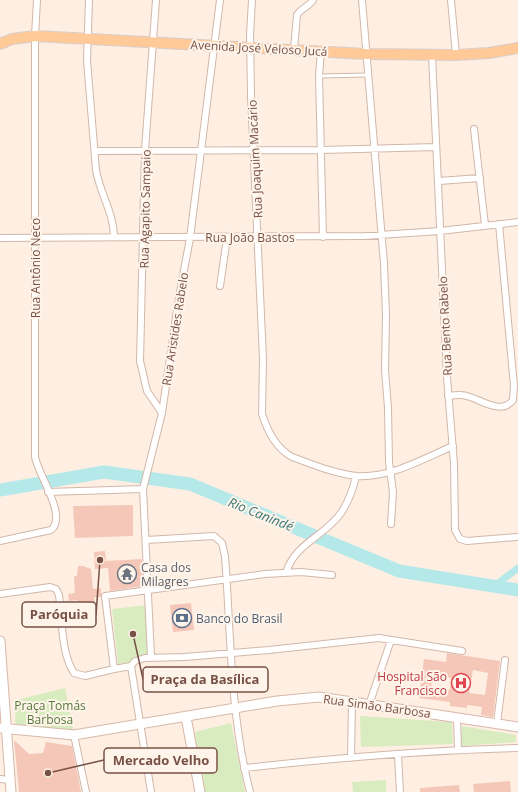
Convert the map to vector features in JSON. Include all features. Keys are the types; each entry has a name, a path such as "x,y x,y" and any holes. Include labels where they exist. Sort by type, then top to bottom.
{"main road":[{"name":"Avenida José Veloso Jucá","path":"0,44 12,39 35,36 251,48 321,50 366,54 456,55 490,53 518,48"}],"street":[{"name":"Rua Antônio Neco","path":"0,541 51,530 55,526 57,520 56,511 35,457 35,36 37,0"},
{"path":"89,0 88,78 95,151 99,184 110,210 114,227 114,238"},
{"name":"Rua Agapito Sampaio","path":"156,0 155,43 145,150 140,361 147,391 162,413"},
{"name":"Rua Aristides Rabelo","path":"151,657 144,486 162,413 177,310 190,238 220,0"},
{"name":"Rua Joaquim Macário","path":"252,0 251,48 254,150 259,238 263,359 262,414 277,446 284,453 292,458 356,476"},
{"path":"294,49 297,15 299,11 311,4 313,0"},
{"path":"362,0 386,316 386,385 390,472 393,492 392,524"},
{"path":"451,0 456,55"},
{"path":"321,50 319,76 323,237"},
{"name":"Rua Bento Rabelo","path":"432,55 448,396 453,446 455,530 457,536 467,541 517,537"},
{"path":"474,129 485,225"},
{"path":"95,151 322,150 436,146"},
{"path":"438,181 480,178"},
{"name":"Rua João Bastos","path":"0,238 259,238 381,236 518,222"},
{"path":"448,396 465,396 497,407 508,405 514,400 499,224"},
{"path":"220,286 227,238"},
{"path":"286,573 295,553 341,514 352,494 356,476 370,476 390,472 453,446"},
{"path":"47,490 144,486"},
{"path":"146,540 214,536 218,538 224,550 235,708 244,768 250,792"},
{"path":"114,669 105,596 265,574 314,573 332,575"},
{"path":"0,594 50,587 56,589 60,602 66,652 74,673 85,676 132,666 139,659 151,657 185,657 230,652 269,650 357,640 391,640 462,651"},
{"path":"0,640 3,728 11,792"},
{"path":"369,705 391,640"},
{"path":"497,723 505,660"},
{"path":"132,666 150,792"},
{"name":"Rua Simão Barbosa","path":"3,728 74,735 305,698 352,702 518,727"},
{"path":"351,758 352,702"},
{"path":"186,717 200,792"},
{"path":"457,718 458,749"},
{"path":"74,735 86,792"},
{"path":"244,768 458,749 518,748"},
{"path":"398,755 400,792"},
{"path":"0,779 10,780"}],"lane":[{"path":"319,76 368,75"}],"green space":[{"path":"147,605 154,660 118,664 112,609"},
{"name":"Praça Tomás Barbosa","path":"65,688 74,733 15,728 16,700"},
{"path":"360,716 452,722 453,744 361,747"},
{"path":"231,723 245,792 204,792 195,732"},
{"path":"462,726 516,735 516,742 460,746"},
{"path":"386,780 386,792 353,792 352,782"}],"building":[{"path":"133,505 133,536 75,538 73,506"},
{"name":"Casa dos Milagres","path":"105,551 106,561 142,559 143,586 110,591 108,568 95,569 94,552"},
{"path":"78,566 91,569 93,589 101,588 101,597 94,597 97,616 79,618 77,600 69,601 68,594 75,593 74,576 77,576"},
{"name":"Banco do Brasil","path":"191,603 194,630 173,632 170,605"},
{"name":"Hospital São Francisco","path":"447,653 500,661 493,717 481,715 482,707 467,705 467,708 450,706 450,702 419,698 424,659 446,662","holes":["473,670 488,673 485,695 469,693","433,675 451,678 450,690 431,687"]},
{"path":"14,740 29,754 43,753 46,742 72,746 81,792 19,792"},
{"path":"510,781 511,792 474,792 473,784"},
{"path":"459,785 460,792 420,792 420,788"}],"waterway":[{"name":"Rio Canindé","path":"0,490 104,472 190,484 399,571 518,590"},
{"path":"493,587 518,568"}],"place":[{"name":"Paróquia","path":"100,560"},
{"name":"Casa dos Milagres","path":"127,574"},
{"name":"Banco do Brasil","path":"182,618"},
{"name":"Praça da Basílica","path":"133,634"},
{"name":"Hospital São Francisco","path":"461,683"},
{"name":"Mercado Velho","path":"48,773"}]}
